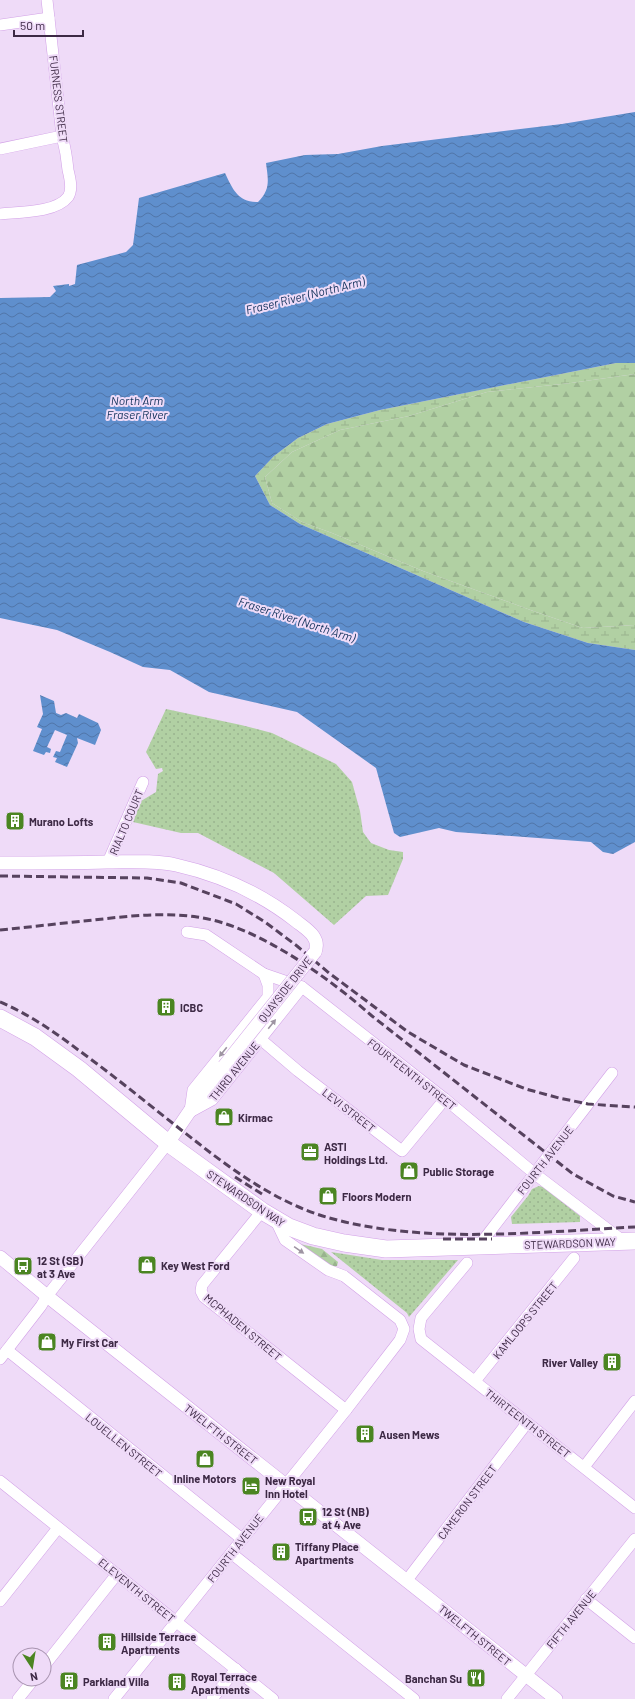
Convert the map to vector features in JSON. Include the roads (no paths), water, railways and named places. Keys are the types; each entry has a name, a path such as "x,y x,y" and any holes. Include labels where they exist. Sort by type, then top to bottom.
{"main road":[{"name":"STEWARDSON WAY","path":"0,1018 35,1037 79,1069 168,1143 276,1221 313,1236 344,1243 386,1249 629,1241"}],"street":[{"name":"FURNESS STREET","path":"0,214 52,207 68,197 71,188 65,145 62,136 47,0"},
{"path":"0,25 49,18"},
{"path":"0,149 62,136"},
{"name":"RIALTO COURT","path":"108,862 143,782"},
{"name":"QUAYSIDE DRIVE","path":"0,863 138,862 175,864 219,877 249,889 282,910 312,933 316,945 314,952 202,1093 168,1143"},
{"name":"FOURTEENTH STREET","path":"187,932 206,935 264,974 302,988 445,1099 535,1174 629,1241"},
{"name":"THIRD AVENUE","path":"190,1112 193,1090 268,997 268,985 264,974"},
{"name":"THIRD AVENUE","path":"190,1112 210,1102 302,988"},
{"name":"LEVI STREET","path":"244,1026 298,1071 402,1151 445,1099"},
{"name":"FOURTH AVENUE","path":"478,1247 612,1073"},
{"path":"0,1359 47,1296 168,1143"},
{"name":"MCPHADEN STREET","path":"262,1211 202,1285 201,1291 204,1297 346,1410"},
{"name":"FOURTH AVENUE","path":"114,1699 285,1484 346,1410 402,1335 400,1320 344,1276 328,1270 285,1240 276,1221"},
{"name":"TWELFTH STREET","path":"0,1257 47,1296 556,1699"},
{"name":"KAMLOOPS STREET","path":"475,1381 574,1258"},
{"name":"THIRTEENTH STREET","path":"467,1263 421,1318 419,1329 421,1338 635,1508"},
{"name":"LOUELLEN STREET","path":"7,1350 242,1539"},
{"path":"584,1467 635,1401"},
{"name":"CAMERON STREET","path":"407,1580 527,1423"},
{"name":"ELEVENTH STREET","path":"0,1481 273,1699"},
{"path":"0,1601 58,1528"},
{"name":"FIFTH AVENUE","path":"507,1699 635,1539"},
{"path":"231,1553 414,1699"},
{"path":"52,1656 117,1574"},
{"path":"586,1599 635,1638"},
{"path":"212,1699 236,1669"},
{"path":"18,1699 28,1687"}],"water":[{"name":"North Arm Fraser River","path":"635,112 635,363 616,363 380,410 327,424 298,438 274,456 255,476 270,505 300,524 524,622 588,643 635,650 635,842 613,854 603,852 591,842 456,832 439,828 400,837 394,833 376,768 297,712 209,692 170,670 143,667 57,630 0,618 0,298 50,297 56,291 53,286 69,284 69,286 75,284 77,265 126,252 133,245 139,198 225,173 237,194 246,200 258,202 265,193 268,184 266,163 305,155 338,154 382,146 562,124"},
{"path":"40,695 54,701 56,713 61,715 66,713 77,718 79,714 98,723 101,730 95,745 77,738 78,743 67,767 55,762 57,758 53,757 56,751 60,752 67,735 55,730 47,747 51,749 50,753 46,752 44,755 33,751 42,729 37,727 43,714"}],"railway":[{"path":"0,876 147,878 181,883 236,904 265,922 329,973 408,1032 464,1065 526,1089 559,1098 588,1104 635,1107"},
{"path":"0,930 146,915 197,917 220,922 243,930 290,955 334,985 573,1174 613,1196 635,1202"},
{"path":"0,1002 32,1018 62,1038 111,1074 212,1154 243,1176 275,1195 309,1211 326,1217 363,1226 440,1234 519,1233 635,1227"},
{"path":"235,1177 262,1194"},
{"path":"443,1239 492,1239"}],"place":[{"name":"Murano Lofts","path":"15,821"},
{"name":"ICBC","path":"166,1007"},
{"name":"Kirmac","path":"224,1117"},
{"name":"ASTI Holdings Ltd.","path":"310,1152"},
{"name":"Public Storage","path":"409,1171"},
{"name":"Floors Modern","path":"328,1196"},
{"name":"Key West Ford","path":"147,1265"},
{"name":"12 St (SB) at 3 Ave","path":"23,1266"},
{"name":"My First Car","path":"47,1342"},
{"name":"River Valley","path":"612,1362"},
{"name":"Ausen Mews","path":"365,1434"},
{"name":"Inline Motors","path":"205,1459"},
{"name":"New Royal Inn Hotel","path":"251,1486"},
{"name":"12 St (NB) at 4 Ave","path":"308,1517"},
{"name":"Tiffany Place Apartments","path":"281,1552"},
{"name":"Hillside Terrace Apartments","path":"107,1642"},
{"name":"Banchan Su","path":"476,1678"},
{"name":"Parkland Villa","path":"69,1681"},
{"name":"Royal Terrace Apartments","path":"177,1682"}],"water label":[{"name":"Fraser River (North Arm)","path":"305,295"},
{"name":"Fraser River (North Arm)","path":"297,619"}]}
